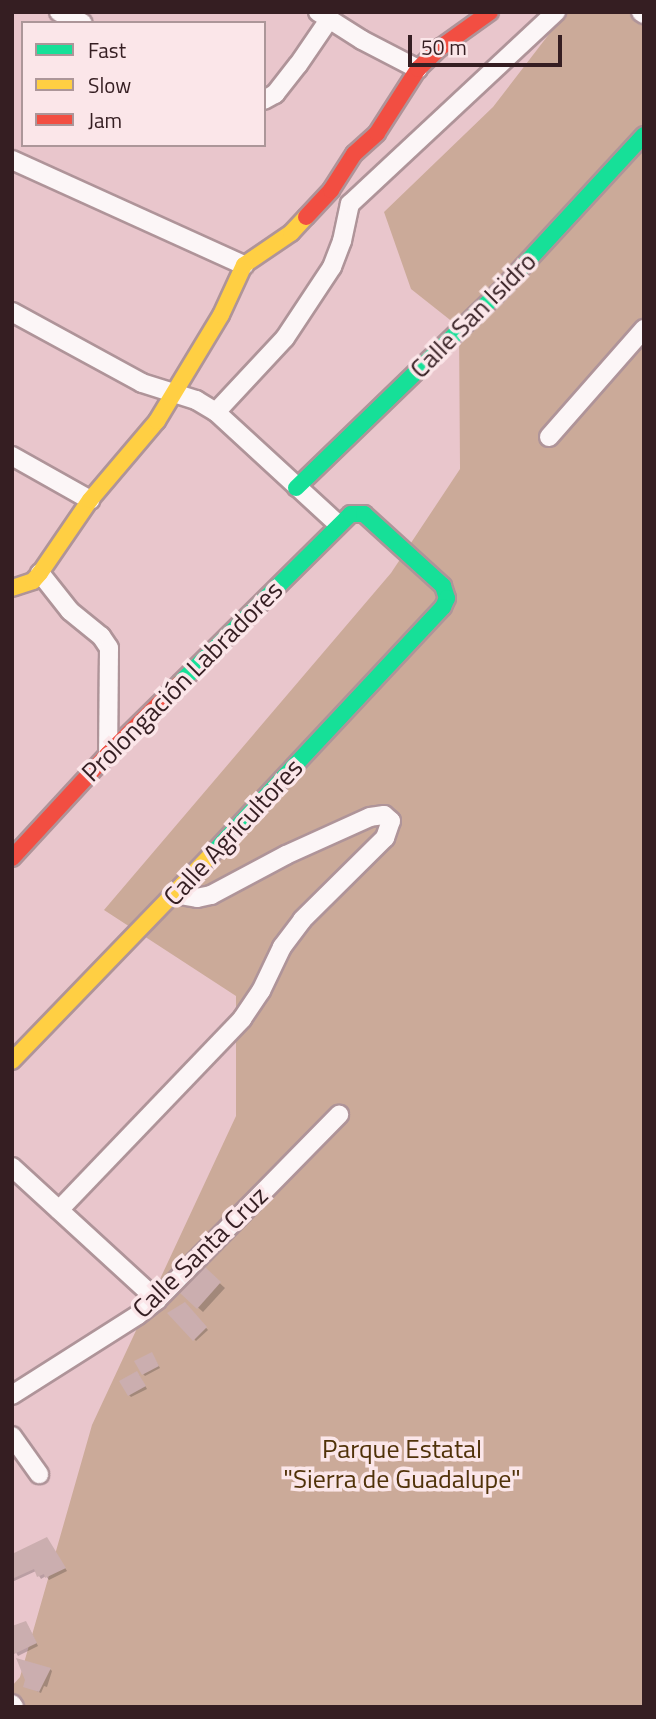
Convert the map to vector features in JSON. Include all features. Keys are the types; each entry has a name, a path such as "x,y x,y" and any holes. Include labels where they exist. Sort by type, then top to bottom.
{"street":[{"path":"59,12 79,21"},
{"path":"12,588 33,581 40,573 90,500 157,421 222,316 244,265 291,233 331,190 354,154 377,132 418,69 441,47 490,12"},
{"path":"216,412 285,338 332,267 342,241 350,204 556,12"},
{"path":"266,99 275,94 298,65 323,17 418,69"},
{"name":"Calle San Isidro","path":"296,488 501,290 644,135"},
{"path":"12,160 244,265"},
{"path":"331,190 350,204"},
{"path":"12,312 142,383 176,392 216,412 338,524"},
{"path":"549,437 644,329"},
{"path":"12,456 90,500"},
{"name":"Prolongación Labradores","path":"12,858 108,754 338,524 358,512 364,514 443,586 447,598"},
{"path":"40,573 70,611 101,635 108,649 108,754"},
{"name":"Calle Agricultores","path":"12,1061 175,894 443,607 447,598"},
{"path":"60,1210 242,1018 261,991 282,947 302,920 385,838 391,821 384,816 370,817 286,855 211,895 197,898 175,894"},
{"name":"Calle Santa Cruz","path":"12,1395 138,1315 157,1300 339,1115"},
{"path":"12,1167 157,1300"},
{"path":"12,1436 38,1474"}],"green space":[{"name":"Parque Estatal \"Sierra de Guadalupe\"","path":"566,12 644,12 644,1707 12,1707 12,1686 20,1677 92,1425 236,1116 236,996 104,910 391,573 460,469 459,327 411,289 384,212 493,107"}],"building":[{"path":"205,1267 221,1282 197,1309 180,1293"},
{"path":"185,1302 207,1327 193,1341 167,1313"},
{"path":"152,1352 159,1366 142,1375 134,1361"},
{"path":"137,1371 146,1386 128,1396 119,1381"},
{"path":"47,1537 66,1568 45,1578 44,1574 37,1577 34,1569 12,1579 12,1554"},
{"path":"26,1621 37,1643 12,1655 12,1626"},
{"path":"16,1658 51,1668 39,1692 23,1687 25,1680"}],"traffic: fast":[{"path":"296,488 501,290 644,135"},
{"path":"180,683 351,514 364,514 443,586 447,598 443,607 210,856"}],"traffic: slow":[{"path":"12,588 33,581 40,573 90,500 157,421 221,315 244,265 291,233 306,217"},
{"path":"12,1061 210,856"}],"traffic: jam":[{"path":"306,217 331,190 354,154 377,133 418,69 441,47 490,12"},
{"path":"12,858 108,754 180,683"}]}
